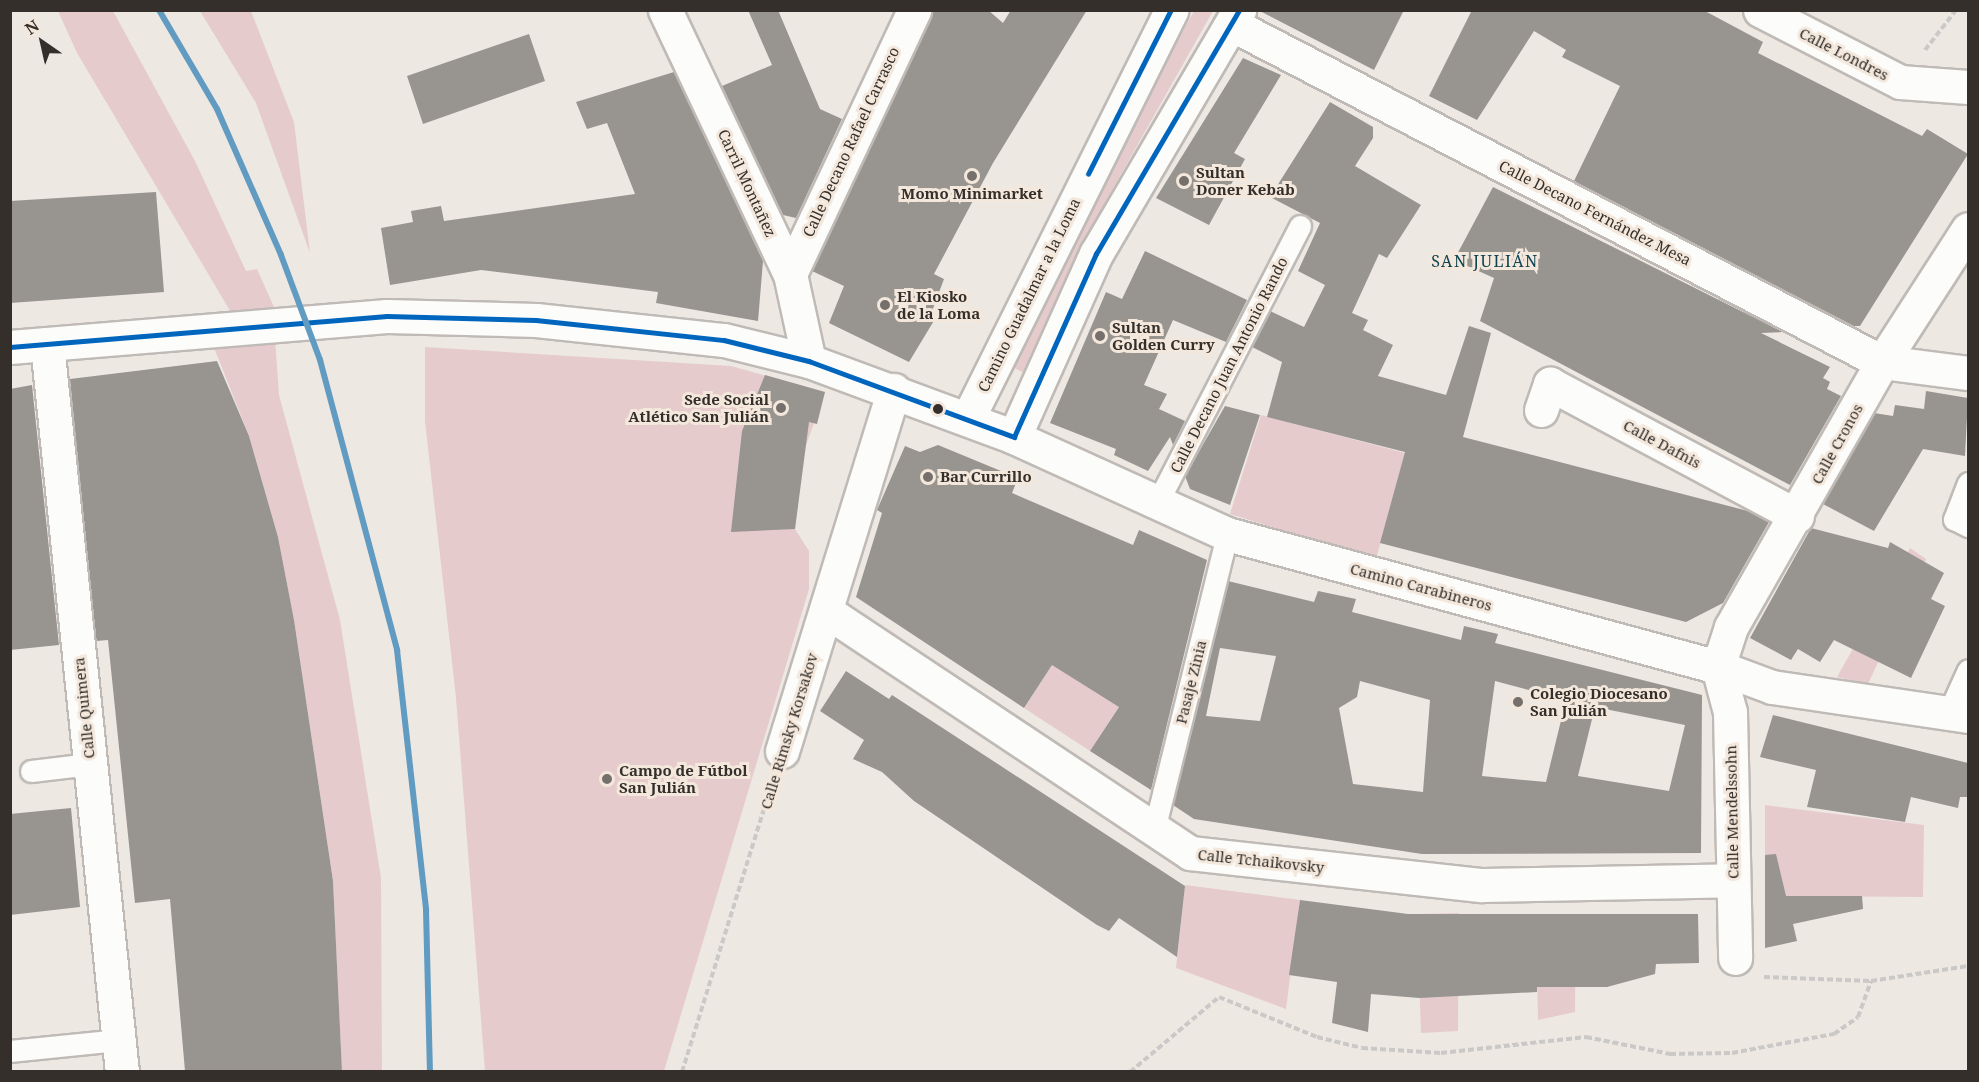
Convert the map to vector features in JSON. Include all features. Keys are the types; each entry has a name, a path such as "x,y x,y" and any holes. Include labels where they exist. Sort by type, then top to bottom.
{"street":[{"name":"Carril Montañez","path":"665,10 790,274 810,361"},
{"name":"Calle Decano Rafael Carrasco","path":"790,274 914,10"},
{"name":"Camino Guadalmar a la Loma","path":"968,418 1171,10"},
{"name":"Calle Londres","path":"1760,10 1900,82 1968,87"},
{"name":"Calle Decano Fernández Mesa","path":"1235,17 1882,362 1968,373"},
{"path":"1014,436 1096,254 1235,17"},
{"name":"Calle Cronos","path":"1718,667 1731,627 1797,516 1882,362 1968,229"},
{"name":"Camino Carabineros","path":"10,346 387,316 536,320 713,339 810,361 968,418 1014,436 1156,505 1227,534 1718,667 1772,687 1958,715"},
{"name":"Calle Quimera","path":"46,344 121,1056"},
{"name":"Calle Dafnis","path":"1541,410 1550,384 1797,516"},
{"name":"Calle Rimsky Korsakov","path":"782,751 894,390"},
{"name":"Calle Tchaikovsky","path":"826,611 1190,853 1482,885 1733,880"},
{"name":"Calle Mendelssohn","path":"1718,667 1730,712 1735,958"}],"lane":[{"name":"Calle Decano Juan Antonio Rando","path":"1156,505 1300,226"},
{"path":"1968,483 1954,519 1968,526"},
{"name":"Pasaje Zinia","path":"1154,830 1227,534"},
{"path":"1958,715 1968,670"},
{"path":"31,771 90,764"},
{"path":"10,1051 121,1056"}],"path":[{"path":"1900,82 1956,10"},
{"name":"Calle Rimsky Korsakov","path":"682,1071 782,751"},
{"path":"1735,958 1746,972 1777,981 1871,981 1968,966"},
{"path":"1130,1071 1219,997 1317,1037 1362,1048 1441,1053 1586,1036 1670,1054 1732,1053 1834,1034 1858,1017 1871,981"}],"shaded area":[{"path":"58,11 113,11 195,161 246,271 257,269 274,307 232,314 77,53"},
{"path":"200,11 251,11 294,122 310,253 256,103"},
{"path":"1194,11 1213,11 1089,231 1024,373 1009,365 1075,224"},
{"path":"275,339 279,395 340,620 381,878 382,1071 342,1071 333,881 294,620 278,537 249,436 213,345"},
{"name":"Campo de Fútbol San Julián","path":"425,347 731,366 825,392 804,451 795,529 809,551 809,589 664,1071 485,1071 456,698 425,421"},
{"path":"1261,415 1405,453 1376,559 1230,514"},
{"path":"1910,548 1926,559 1868,684 1837,677"},
{"path":"1067,642 1133,685 1090,751 1024,708"},
{"path":"1765,805 1924,825 1923,897 1765,896"},
{"path":"1185,885 1300,900 1286,1009 1176,968"},
{"path":"1459,913 1458,1031 1421,1033 1417,914"},
{"path":"1536,914 1576,915 1575,1012 1538,1020"}],"building":[{"path":"748,10 778,10 820,109 842,119 796,218 783,215 722,86 772,65"},
{"path":"932,10 988,10 1003,23 1011,10 1087,10 993,163 934,274 944,279 931,314 935,319 909,362 829,323 844,286 812,271"},
{"path":"1258,10 1404,10 1374,70"},
{"path":"1472,10 1703,10 1763,42 1758,53 1922,136 1927,129 1968,154 1860,326 1854,326 1574,181 1620,86 1562,57 1566,50 1534,31 1477,120 1429,96"},
{"path":"529,34 545,81 423,124 407,76"},
{"path":"1243,58 1281,75 1234,153 1245,159 1209,225 1156,198"},
{"path":"674,72 763,261 758,321 656,303 658,292 481,270 390,285 381,228 413,222 411,211 441,206 444,221 635,194 607,123 587,129 576,102"},
{"path":"1330,102 1373,127 1373,138 1355,166 1421,205 1387,258 1379,254 1352,313 1368,320 1363,330 1393,345 1378,376 1446,395 1469,326 1491,333 1463,437 1748,511 1769,522 1723,603 1686,622 1380,543 1405,452 1267,417 1282,362 1252,347 1270,311 1304,327 1325,285 1298,271 1320,223 1270,197"},
{"path":"1493,187 1783,332 1761,333 1830,367 1823,378 1830,382 1827,389 1841,396 1790,485 1480,321 1494,278 1454,260"},
{"path":"156,192 164,292 10,303 10,201"},
{"path":"1145,251 1247,300 1226,342 1173,320 1144,385 1167,394 1159,409 1185,421 1173,445 1170,437 1148,471 1114,455 1116,449 1050,423 1106,292 1122,299"},
{"path":"217,361 249,436 278,537 294,620 333,881 342,1071 185,1071 170,899 135,903 108,640 96,641 70,379"},
{"path":"765,375 825,392 817,424 809,422 795,529 731,532 742,431"},
{"path":"32,385 59,645 10,650 10,389"},
{"path":"1926,391 1968,398 1965,456 1923,449 1874,531 1823,504 1874,413 1893,416 1895,405 1924,409"},
{"path":"1225,406 1260,415 1230,505 1190,489 1185,476"},
{"path":"938,445 1018,478 1012,493 1133,545 1139,530 1207,560 1151,790 1090,751 1119,707 1052,665 1024,708 856,597 882,513 877,510 905,446 920,452"},
{"path":"1811,528 1888,548 1890,542 1944,573 1931,599 1945,606 1911,678 1834,640 1820,662 1798,649 1791,660 1750,638"},
{"path":"1228,581 1314,602 1318,591 1356,599 1352,612 1461,640 1464,626 1498,634 1495,643 1702,695 1701,853 1422,854 1194,819 1173,805","holes":["1220,648 1276,656 1260,721 1206,716","1360,681 1430,700 1423,792 1353,784 1339,708 1357,697","1495,681 1566,700 1546,782 1482,776","1595,707 1685,725 1669,791 1578,776"]},
{"path":"846,671 889,699 892,695 1185,886 1177,957 1119,918 1109,931 1097,925 914,801 882,772 853,759 864,740 820,711"},
{"path":"1773,715 1968,763 1968,797 1960,797 1958,808 1911,797 1905,822 1807,807 1816,770 1760,757"},
{"path":"71,808 80,907 10,915 10,814"},
{"path":"1776,854 1786,896 1862,896 1863,909 1793,924 1797,941 1765,948 1765,855"},
{"path":"1300,900 1408,914 1698,914 1699,963 1656,964 1655,974 1607,987 1537,987 1537,992 1419,998 1371,994 1368,1032 1332,1023 1337,982 1289,975"}],"transit line":[{"path":"159,10 217,109 281,255 320,360 397,650 426,910 430,1072"},
{"path":"1088,174 1171,10"},
{"path":"10,347 387,316 536,320 724,340 809,361 1014,437 1096,254 1239,10"}],"place":[{"name":"Momo Minimarket","path":"972,176"},
{"name":"Sultan Doner Kebab","path":"1184,181"},
{"name":"El Kiosko de la Loma","path":"885,305"},
{"name":"Sultan Golden Curry","path":"1100,336"},
{"name":"Sede Social Atlético San Julián","path":"781,408"},
{"name":"Bar Currillo","path":"928,477"},
{"name":"Colegio Diocesano San Julián","path":"1518,702"},
{"name":"Campo de Fútbol San Julián","path":"607,779"}],"district":[{"name":"SAN JULIÁN","path":"1485,261"}]}
